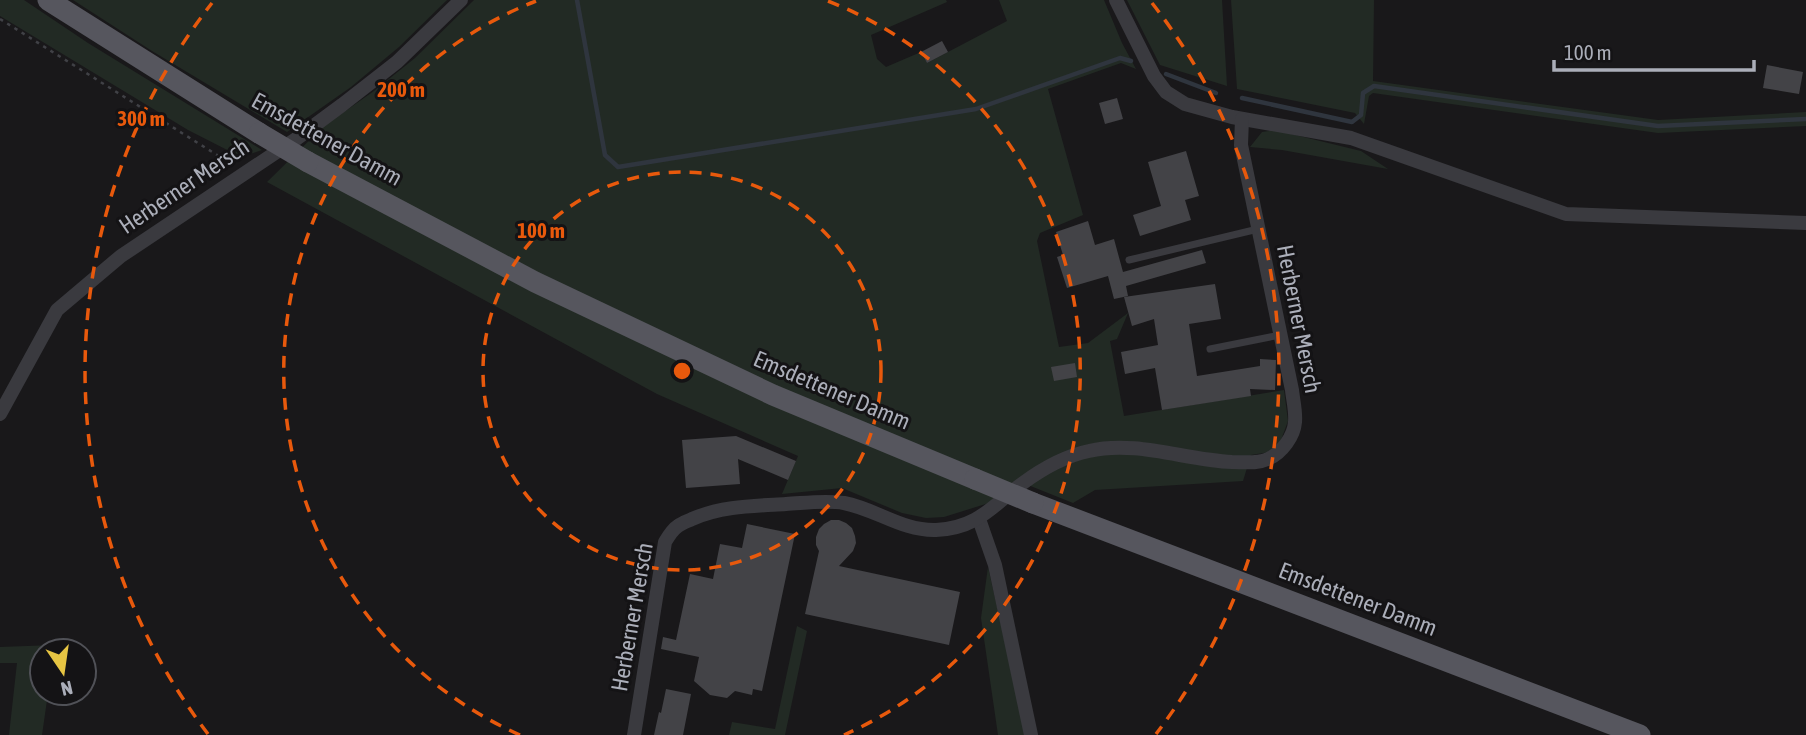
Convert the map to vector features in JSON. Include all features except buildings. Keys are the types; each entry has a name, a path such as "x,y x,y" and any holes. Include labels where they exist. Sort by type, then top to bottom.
{"main road":[{"name":"Emsdettener Damm","path":"48,0 308,162 535,282 773,395 1033,503 1640,735"}],"street":[{"name":"Herberner Mersch","path":"0,414 57,310 121,256 296,139 397,62 461,0"},
{"path":"1116,0 1154,76 1166,92 1185,104 1206,111 1351,138 1566,214 1806,223"},
{"name":"Herberner Mersch","path":"634,735 665,542 677,526 709,512 734,507 819,502 843,503 911,528 935,530 960,526 979,519 1040,472 1087,451 1125,447 1212,461 1256,463 1270,458 1282,449 1289,441 1295,424 1292,390 1241,145 1242,119"},
{"path":"979,519 995,565 1031,735"}],"lane":[{"path":"1129,260 1258,229"},
{"path":"1210,349 1280,335"}],"path":[{"path":"0,19 245,173"}],"shaded area":[{"path":"0,0 24,0 88,43 262,150 241,157 188,130 0,16"},
{"path":"73,0 447,0 399,47 351,87 287,132"},
{"path":"474,0 946,0 947,2 871,35 877,59 886,67 921,52 927,63 1007,21 999,0 1104,0 1136,69 1121,63 1048,89 1083,215 1040,233 1037,241 1059,347 1088,343 1128,313 1117,339 1110,341 1124,416 1284,390 1288,421 1281,440 1270,452 1251,455 1243,481 1095,490 1073,503 1018,481 992,502 944,517 926,518 902,513 842,488 782,494 798,456 657,394 267,182 324,126 415,58"},
{"path":"1127,0 1222,0 1227,86 1160,65"},
{"path":"1231,0 1374,0 1373,81 1658,120 1806,112 1806,126 1658,133 1373,93 1369,96 1364,124 1355,113 1237,89"},
{"path":"1275,130 1361,151 1388,169 1250,147 1262,132"},
{"path":"988,567 1026,735 998,735 981,618"},
{"path":"797,626 807,631 785,735 729,735 732,722 775,729"},
{"path":"28,646 28,707 46,707 42,735 9,735 17,663 0,663 0,647"}],"waterway":[{"path":"577,0 605,155 618,167 976,109 1120,58 1131,61"},
{"path":"1166,74 1216,93"},
{"path":"1242,98 1352,122 1361,115 1363,93 1374,86 1658,126 1806,119"}]}
